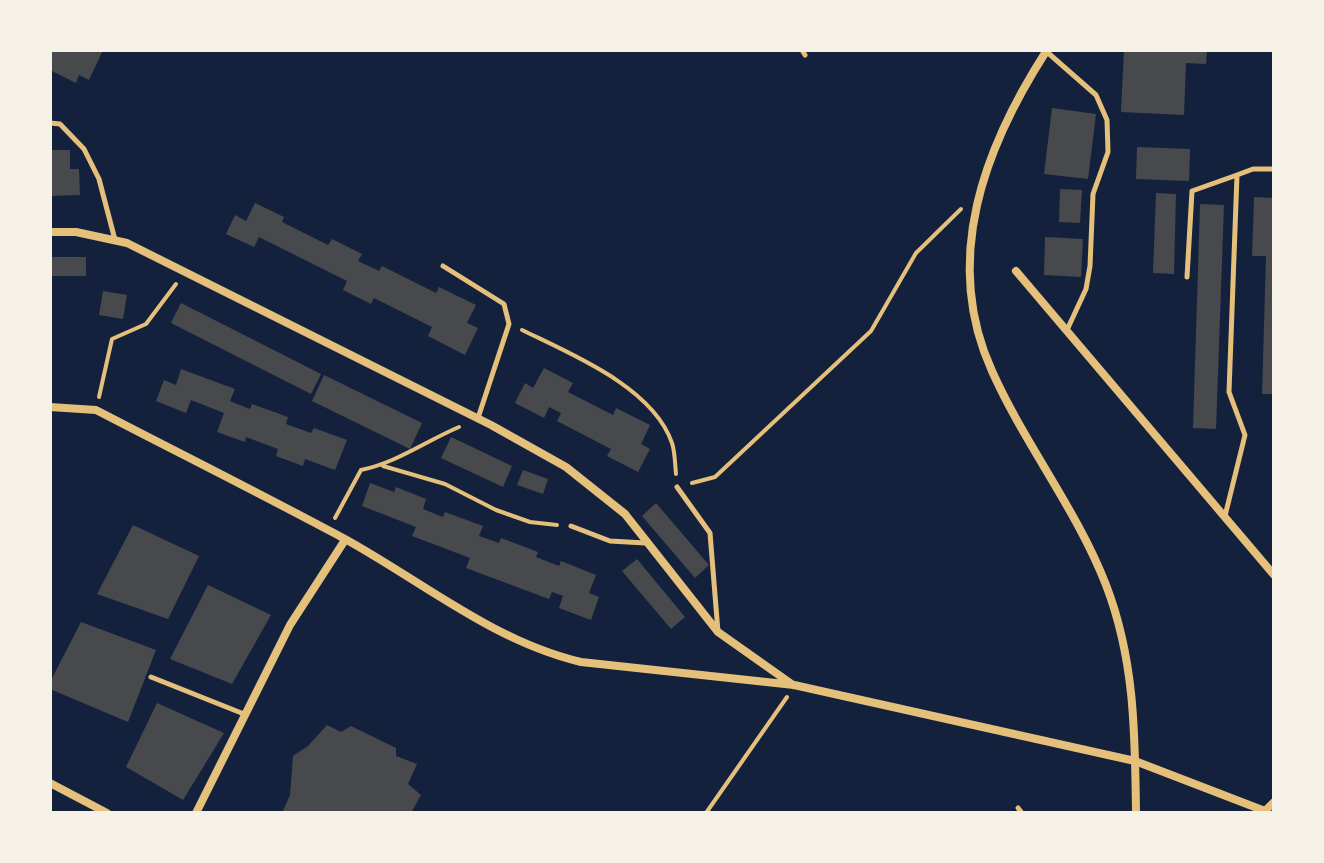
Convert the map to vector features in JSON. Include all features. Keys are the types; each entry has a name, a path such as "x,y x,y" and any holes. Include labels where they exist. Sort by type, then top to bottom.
{"street":[{"path":"1046,51 1002,126 980,190 972,231 970,281 973,310 992,371 1105,583 1121,630 1132,683 1136,813"},
{"path":"50,232 76,232 127,243 566,467 625,514 718,632 794,685"},
{"path":"1016,271 1274,575"},
{"path":"50,407 96,410 345,540 495,630 550,654 592,663 794,685 1135,761 1264,812 1274,802"},
{"path":"196,813 290,625 345,540"},
{"path":"50,783 107,813"}],"lane":[{"path":"1046,51 1096,95 1107,120 1108,152 1093,194 1086,289 1067,330"},
{"path":"50,123 60,124 84,149 99,179 115,240"},
{"path":"1187,277 1192,191 1253,169 1274,169"},
{"path":"1225,516 1245,435 1229,392 1237,175"},
{"path":"443,266 504,304 509,324 477,419"},
{"path":"677,487 710,533 718,632"},
{"path":"571,526 610,541 645,543"},
{"path":"151,677 244,714"}],"path":[{"path":"509,324 605,373 635,395 661,421 673,444 677,487 715,477 871,331 916,253 980,190"},
{"path":"96,410 112,339 146,324 185,272"},
{"path":"328,531 361,470 383,466 432,438 477,419"},
{"path":"383,466 445,484 496,510 530,522 571,526"},
{"path":"706,813 779,712 794,685"}],"building":[{"path":"50,50 103,50 89,80 79,75 76,83 50,70"},
{"path":"1124,50 1207,50 1206,64 1186,63 1184,115 1121,112"},
{"path":"1052,108 1096,114 1088,179 1044,174"},
{"path":"1137,147 1190,149 1189,181 1136,179"},
{"path":"50,150 70,150 70,169 79,169 80,195 50,196"},
{"path":"1060,189 1082,190 1080,223 1059,222"},
{"path":"1156,193 1176,194 1174,274 1153,273"},
{"path":"1254,197 1274,198 1274,394 1262,394 1266,256 1252,256"},
{"path":"255,203 284,217 282,222 328,245 332,239 362,254 358,261 379,271 382,266 436,293 439,287 476,305 467,323 478,328 465,355 428,336 432,327 374,298 371,304 343,290 347,281 259,237 254,247 226,234 235,215 246,221"},
{"path":"1200,204 1224,205 1216,429 1193,428"},
{"path":"1045,237 1083,239 1081,277 1044,275"},
{"path":"50,257 86,257 86,276 50,276"},
{"path":"103,291 127,295 123,319 99,315"},
{"path":"181,303 321,374 311,394 171,323"},
{"path":"544,368 573,383 568,392 613,415 616,408 650,425 641,444 650,449 638,472 607,456 611,449 557,421 561,413 549,407 544,418 515,403 525,383 533,388"},
{"path":"181,369 235,389 230,401 250,409 252,404 288,417 286,424 311,433 314,428 347,440 335,470 305,459 303,466 276,456 278,449 246,437 245,442 217,432 224,413 191,400 186,413 156,401 164,380 176,385"},
{"path":"324,375 422,423 410,449 312,401"},
{"path":"451,437 512,466 503,487 441,458"},
{"path":"523,470 548,479 543,494 517,485"},
{"path":"370,483 394,492 396,487 426,499 423,509 443,517 445,512 483,526 479,536 499,543 501,538 538,552 536,557 559,566 561,561 596,575 589,593 599,597 591,620 559,608 563,596 552,592 549,599 466,568 470,558 412,536 416,527 362,506"},
{"path":"656,503 709,565 695,578 642,516"},
{"path":"133,525 199,556 168,619 97,594"},
{"path":"637,559 685,617 671,629 622,571"},
{"path":"208,585 271,615 232,684 170,659"},
{"path":"81,622 156,650 128,722 50,689 50,682"},
{"path":"157,703 224,733 183,800 126,767"},
{"path":"327,725 341,732 351,726 396,748 396,756 417,764 408,784 421,795 411,813 282,813 290,795 293,756 308,746"}]}
